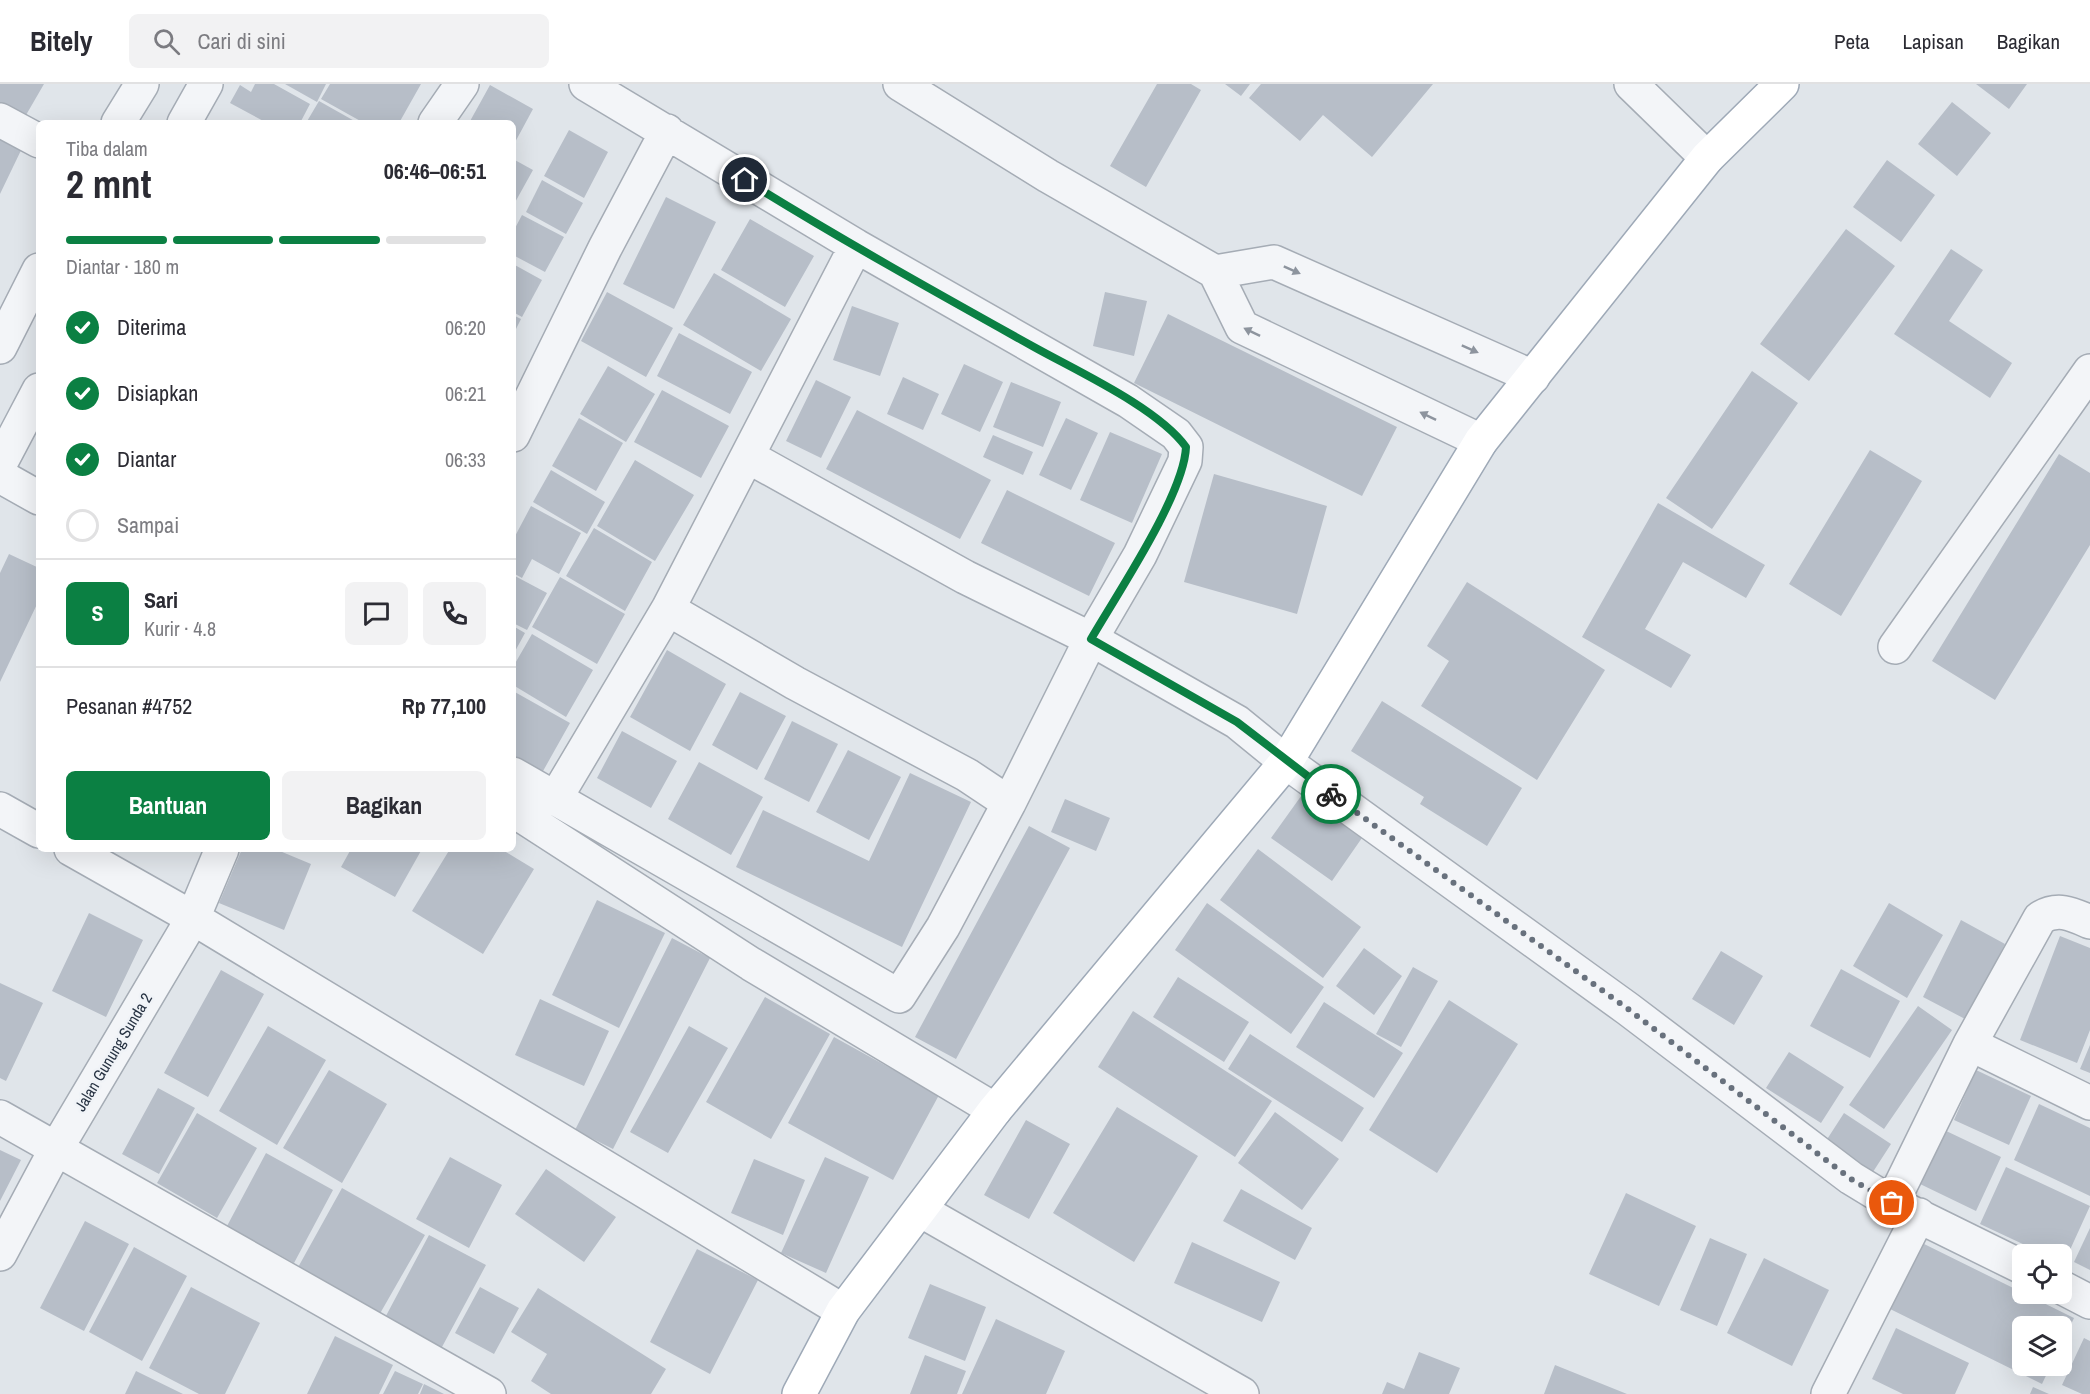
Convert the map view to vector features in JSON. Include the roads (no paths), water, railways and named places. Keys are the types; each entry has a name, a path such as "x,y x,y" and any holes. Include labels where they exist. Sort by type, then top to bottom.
{"main road":[{"path":"799,1394 843,1311 995,1110 1286,762 1481,441 1707,158 1782,84"}],"street":[{"path":"120,120 142,84"},
{"path":"186,120 206,84"},
{"path":"437,120 462,84"},
{"path":"516,776 899,996 943,927 1009,804 1091,639 1140,555 1181,474 1186,447 1176,434 1128,401 856,246 585,84"},
{"path":"900,84 1048,176 1215,272 1242,327 1481,441"},
{"path":"1631,84 1707,158"},
{"path":"0,120 36,139"},
{"path":"518,417 667,131"},
{"path":"555,799 668,609 749,457 856,246"},
{"path":"1215,272 1274,262 1533,377"},
{"path":"0,346 36,276"},
{"path":"1895,647 2090,371"},
{"path":"0,464 36,396"},
{"path":"749,457 965,577 1091,639 1237,722 1286,762 1628,1009 1851,1179 1905,1209 2012,1262"},
{"path":"0,476 36,496"},
{"path":"668,609 795,683 967,775 1009,804"},
{"path":"0,809 36,829"},
{"path":"516,812 751,964 995,1110"},
{"path":"76,852 193,918 843,1311"},
{"name":"Jalan Gunung Sunda 2","path":"0,1254 56,1149 193,918 221,852"},
{"path":"1837,1391 1970,1044 2040,918 2050,912 2067,912 2090,922"},
{"path":"1970,1044 2090,1103"},
{"path":"0,1117 489,1394"},
{"path":"920,1210 1242,1394"},
{"path":"2072,1293 2090,1302"}]}
